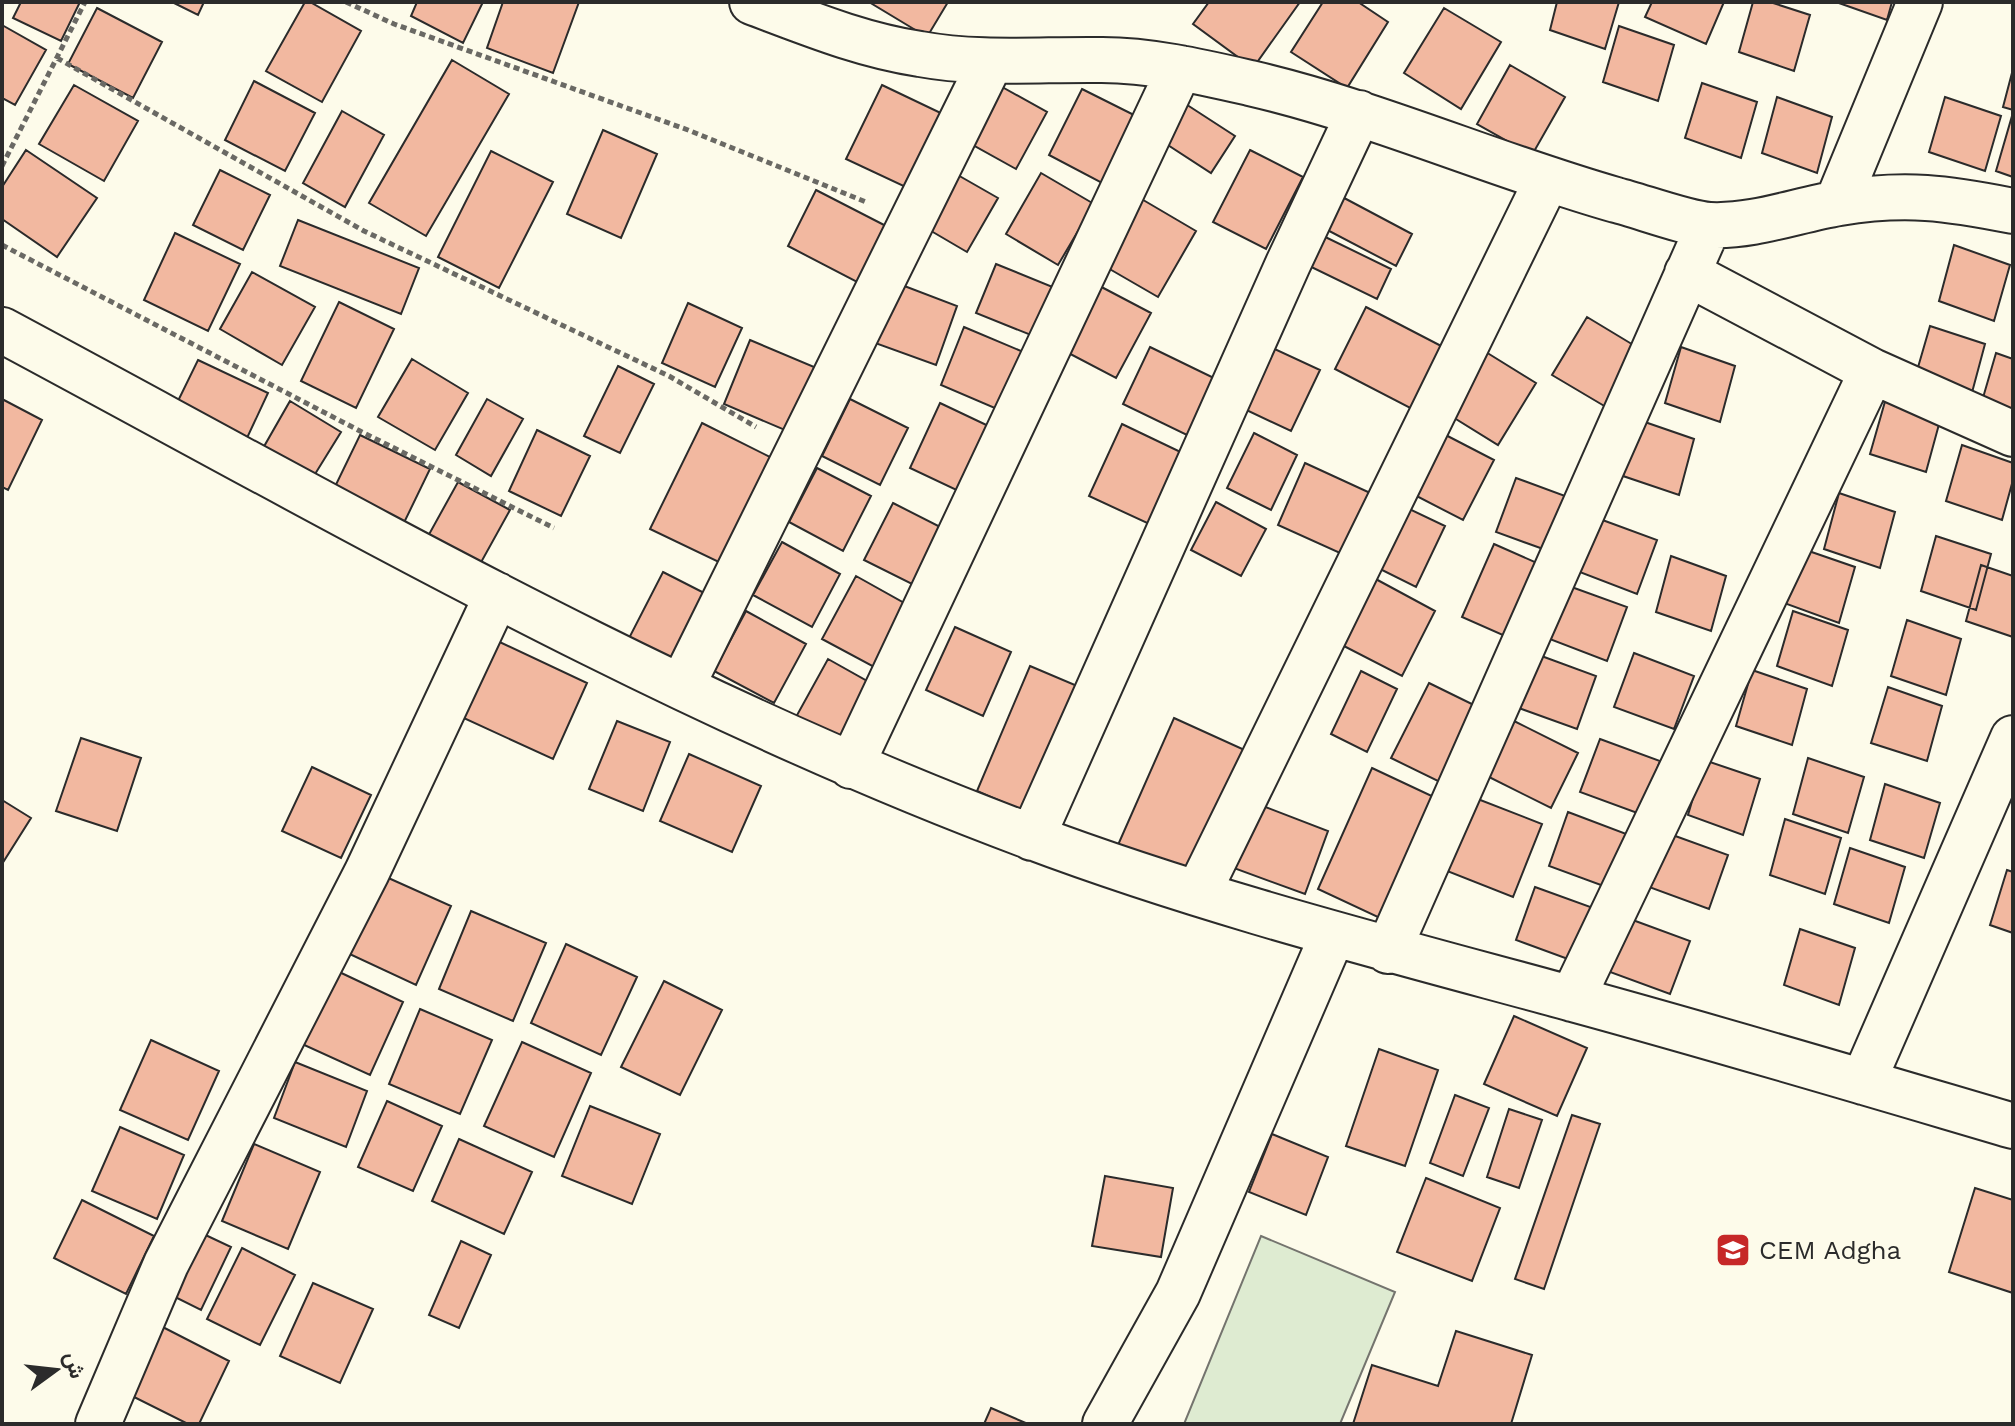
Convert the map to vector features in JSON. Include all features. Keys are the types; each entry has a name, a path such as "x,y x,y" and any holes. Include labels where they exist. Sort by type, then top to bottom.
{"street":[{"path":"752,2 863,43 923,55 991,61 1106,60 1180,68 1253,83 1359,113 1547,180 1709,225 1758,220 1837,203 1896,196 1933,197 2013,211"},
{"path":"1837,203 1920,2"},
{"path":"682,686 991,61"},
{"path":"851,766 1180,68"},
{"path":"1032,838 1288,264 1359,113"},
{"path":"1198,893 1547,180"},
{"path":"1388,951 1709,225"},
{"path":"1687,273 1872,371 2013,434"},
{"path":"2,330 497,595 851,766 1032,838 1388,951 1572,999 2013,1126"},
{"path":"1572,999 1872,371"},
{"path":"98,1424 166,1264 367,872 497,595"},
{"path":"1863,1082 2013,738"},
{"path":"1105,1424 1178,1293 1333,934"}],"path":[{"path":"2,166 85,2"},
{"path":"346,2 394,24 688,130 912,221"},
{"path":"57,58 364,231 669,376 798,451"},
{"path":"2,245 554,528"}],"green space":[{"path":"1261,1236 1395,1292 1340,1424 1184,1424"}],"building":[{"path":"21,2 80,2 61,41 13,18"},
{"path":"172,2 204,2 198,15"},
{"path":"305,2 361,31 322,102 266,71"},
{"path":"417,2 483,2 463,43 411,16"},
{"path":"503,2 579,2 553,73 487,48"},
{"path":"869,2 948,2 927,37"},
{"path":"1209,2 1300,2 1253,68 1193,24"},
{"path":"1323,2 1358,2 1388,22 1347,88 1291,52"},
{"path":"1557,2 1619,2 1605,49 1550,30"},
{"path":"1652,2 1724,2 1706,44 1645,17"},
{"path":"1753,2 1770,2 1810,15 1794,71 1739,52"},
{"path":"1836,2 1892,2 1887,20"},
{"path":"97,8 162,42 133,98 68,64"},
{"path":"1444,8 1501,42 1461,109 1404,73"},
{"path":"2,25 46,50 15,105 2,98"},
{"path":"1619,26 1674,45 1658,101 1603,82"},
{"path":"452,60 509,94 426,236 369,203"},
{"path":"1510,65 1565,97 1532,155 1477,124"},
{"path":"2013,69 2013,110 2003,107"},
{"path":"254,81 315,113 285,171 225,140"},
{"path":"995,83 1047,112 1016,169 964,140"},
{"path":"1702,83 1757,102 1741,158 1685,138"},
{"path":"74,85 138,121 104,181 39,144"},
{"path":"882,85 947,116 912,190 846,159"},
{"path":"1082,89 1136,116 1102,183 1049,155"},
{"path":"1777,97 1832,117 1817,173 1762,153"},
{"path":"1945,97 2001,116 1985,171 1929,152"},
{"path":"1178,99 1235,136 1211,173 1154,136"},
{"path":"342,111 384,135 345,207 303,183"},
{"path":"2013,117 2013,177 1996,171"},
{"path":"603,130 657,154 621,238 567,214"},
{"path":"26,150 97,198 57,257 2,219 2,187"},
{"path":"1250,150 1303,177 1266,249 1213,222"},
{"path":"491,151 553,182 499,288 438,257"},
{"path":"220,170 270,195 243,250 193,225"},
{"path":"1041,173 1094,204 1058,265 1006,234"},
{"path":"956,174 998,198 967,252 926,228"},
{"path":"816,190 888,227 859,283 788,246"},
{"path":"1331,191 1412,234 1396,266 1314,223"},
{"path":"1133,194 1196,231 1158,297 1094,260"},
{"path":"298,220 419,268 401,314 280,266"},
{"path":"1313,231 1391,269 1377,299 1299,261"},
{"path":"175,233 240,264 208,331 144,300"},
{"path":"1954,245 2010,265 1994,321 1939,301"},
{"path":"996,264 1060,290 1041,339 976,313"},
{"path":"252,272 315,307 282,365 220,329"},
{"path":"886,279 957,306 936,365 864,339"},
{"path":"1092,282 1151,313 1116,378 1057,347"},
{"path":"339,302 394,329 356,408 301,381"},
{"path":"688,303 742,328 715,387 662,363"},
{"path":"1366,307 1447,349 1416,411 1335,369"},
{"path":"1587,317 1640,349 1606,407 1552,375"},
{"path":"1930,326 1985,344 1970,400 1914,381"},
{"path":"964,327 1028,354 1004,412 941,385"},
{"path":"750,340 826,372 799,436 724,404"},
{"path":"1268,346 1320,370 1291,431 1240,407"},
{"path":"1150,347 1218,380 1191,437 1123,404"},
{"path":"1681,347 1735,366 1720,422 1665,403"},
{"path":"1481,349 1536,383 1498,445 1443,411"},
{"path":"1996,353 2013,359 2013,419 1980,408"},
{"path":"412,359 468,393 435,450 378,417"},
{"path":"198,360 268,393 247,438 176,405"},
{"path":"618,366 654,384 620,453 584,436"},
{"path":"1886,398 1941,417 1926,472 1870,454"},
{"path":"2,399 42,420 8,490 2,487"},
{"path":"487,399 523,419 491,476 456,455"},
{"path":"850,399 908,428 880,485 822,456"},
{"path":"290,401 341,432 312,479 262,450"},
{"path":"940,403 997,430 967,495 910,468"},
{"path":"1639,420 1694,439 1679,495 1623,476"},
{"path":"702,423 776,460 725,565 650,529"},
{"path":"1122,424 1191,457 1158,528 1089,496"},
{"path":"537,430 590,456 561,516 509,491"},
{"path":"1436,430 1494,460 1463,520 1405,490"},
{"path":"1254,433 1297,455 1271,510 1227,488"},
{"path":"360,435 430,469 399,533 329,499"},
{"path":"1962,445 2013,463 2013,480 2002,520 1946,501"},
{"path":"1305,463 1379,497 1351,558 1278,525"},
{"path":"817,468 871,496 843,551 789,522"},
{"path":"1516,478 1576,500 1557,554 1496,532"},
{"path":"458,482 510,510 479,566 427,538"},
{"path":"1839,493 1895,512 1880,568 1824,549"},
{"path":"1216,502 1266,529 1241,576 1191,550"},
{"path":"893,503 958,536 930,593 864,560"},
{"path":"1403,506 1445,526 1416,587 1374,566"},
{"path":"1597,518 1657,540 1637,594 1577,571"},
{"path":"1936,536 1991,554 1976,610 1921,591"},
{"path":"782,542 840,574 812,627 753,595"},
{"path":"1494,544 1546,567 1514,640 1462,617"},
{"path":"1800,548 1855,567 1839,623 1784,603"},
{"path":"1671,556 1726,576 1711,631 1656,612"},
{"path":"1981,565 2013,576 2013,637 1966,621"},
{"path":"663,572 716,599 680,670 627,642"},
{"path":"856,576 922,613 889,675 822,639"},
{"path":"1372,577 1435,611 1402,676 1338,643"},
{"path":"1566,585 1627,607 1607,661 1547,638"},
{"path":"746,611 806,644 774,703 714,671"},
{"path":"1793,611 1848,630 1832,686 1777,666"},
{"path":"1907,620 1961,639 1946,695 1891,676"},
{"path":"955,627 1011,652 983,716 926,690"},
{"path":"491,638 587,683 553,759 455,714"},
{"path":"1634,653 1694,676 1674,729 1614,707"},
{"path":"1536,654 1596,676 1577,729 1516,707"},
{"path":"828,659 883,690 846,756 791,726"},
{"path":"1030,666 1082,688 1028,813 977,791"},
{"path":"1752,670 1807,689 1792,745 1736,726"},
{"path":"1361,671 1397,689 1367,752 1331,734"},
{"path":"1429,683 1480,708 1442,783 1391,758"},
{"path":"1888,687 1942,706 1927,761 1871,743"},
{"path":"1174,718 1249,752 1190,887 1114,854"},
{"path":"617,721 670,742 643,811 589,789"},
{"path":"1514,721 1578,753 1551,808 1487,776"},
{"path":"81,738 141,758 117,831 56,811"},
{"path":"1600,739 1660,761 1640,814 1580,792"},
{"path":"689,754 761,786 732,852 660,821"},
{"path":"1808,758 1864,777 1848,833 1793,814"},
{"path":"1704,760 1760,779 1743,835 1688,815"},
{"path":"312,767 371,795 341,858 282,831"},
{"path":"1372,768 1436,798 1382,919 1318,889"},
{"path":"1885,784 1940,803 1924,858 1870,840"},
{"path":"1470,796 1542,824 1513,897 1442,869"},
{"path":"2,800 31,818 2,864"},
{"path":"1255,803 1328,831 1305,894 1231,867"},
{"path":"1568,812 1629,835 1609,888 1549,866"},
{"path":"1785,819 1841,838 1825,894 1770,875"},
{"path":"1667,833 1728,855 1709,909 1649,887"},
{"path":"1850,848 1905,867 1889,923 1834,904"},
{"path":"2007,870 2013,872 2013,933 1990,925"},
{"path":"375,872 451,906 416,985 341,950"},
{"path":"1535,887 1596,909 1576,962 1516,940"},
{"path":"471,911 546,943 513,1021 439,989"},
{"path":"1630,919 1690,941 1670,994 1610,972"},
{"path":"1800,929 1855,948 1839,1005 1784,985"},
{"path":"566,944 637,977 601,1055 531,1023"},
{"path":"335,970 403,1002 370,1075 302,1044"},
{"path":"664,981 722,1010 680,1095 621,1067"},
{"path":"420,1009 492,1040 460,1114 389,1084"},
{"path":"1514,1016 1587,1048 1557,1116 1484,1084"},
{"path":"151,1040 219,1071 188,1140 120,1110"},
{"path":"522,1042 591,1073 554,1157 484,1126"},
{"path":"1379,1049 1438,1070 1405,1166 1346,1146"},
{"path":"295,1062 367,1091 346,1147 274,1118"},
{"path":"1455,1095 1489,1108 1463,1176 1430,1163"},
{"path":"387,1101 442,1126 413,1191 358,1167"},
{"path":"590,1106 660,1134 632,1204 562,1176"},
{"path":"1509,1109 1542,1120 1519,1188 1487,1177"},
{"path":"1572,1115 1600,1124 1544,1289 1515,1279"},
{"path":"120,1127 184,1155 157,1219 92,1191"},
{"path":"1272,1134 1328,1157 1306,1215 1249,1192"},
{"path":"459,1139 532,1172 504,1234 432,1201"},
{"path":"254,1144 320,1172 288,1249 222,1221"},
{"path":"1105,1176 1173,1188 1161,1257 1092,1246"},
{"path":"1426,1178 1500,1208 1472,1281 1397,1252"},
{"path":"1975,1188 2013,1200 2013,1293 1949,1272"},
{"path":"82,1200 154,1236 126,1294 54,1258"},
{"path":"197,1231 231,1247 201,1310 167,1293"},
{"path":"461,1241 491,1255 459,1328 429,1315"},
{"path":"242,1248 295,1275 260,1345 207,1319"},
{"path":"313,1283 373,1309 340,1383 280,1356"},
{"path":"151,1321 229,1361 199,1424 188,1424 118,1389"},
{"path":"1456,1331 1532,1355 1511,1424 1353,1424 1372,1365 1438,1386"},
{"path":"991,1408 1028,1424 984,1424"}],"place":[{"name":"CEM Adgha","path":"1733,1250"}]}
